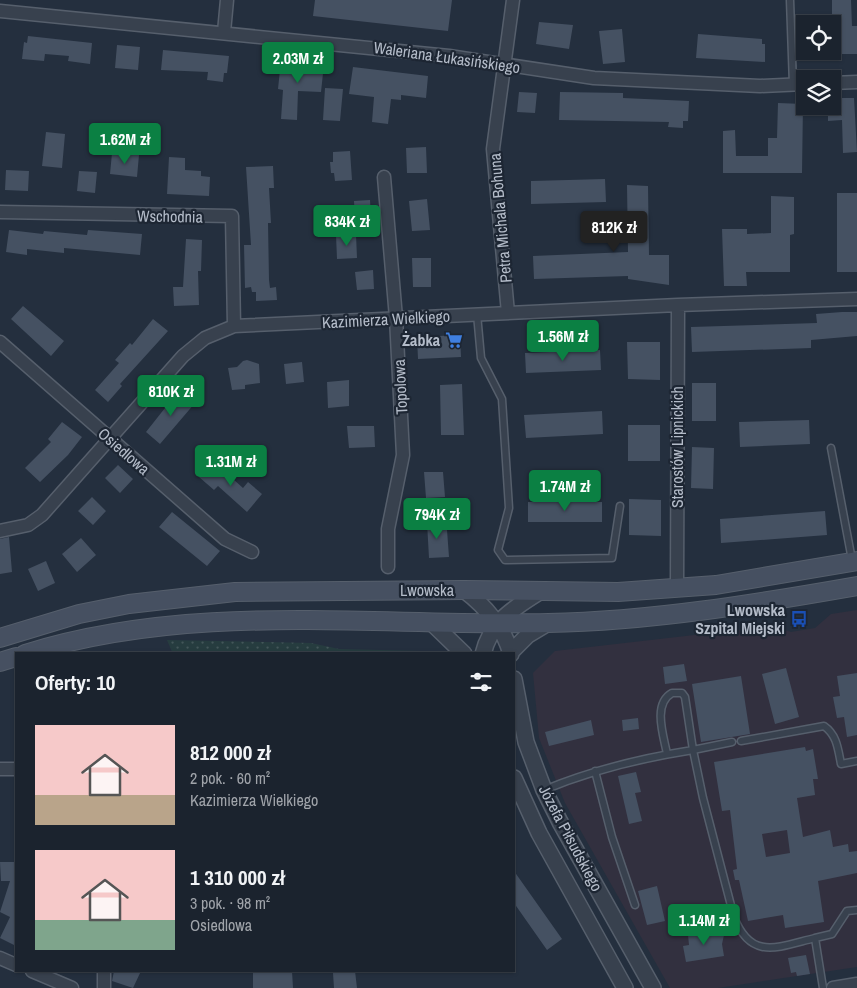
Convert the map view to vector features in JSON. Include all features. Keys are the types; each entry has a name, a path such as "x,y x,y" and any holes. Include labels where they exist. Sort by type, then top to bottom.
{"main road":[{"name":"Lwowska","path":"0,638 79,614 180,597 263,591 464,590 618,592 677,589 855,561"},
{"name":"Lwowska","path":"32,652 88,637 184,623 237,621 548,623 608,621 707,611 857,586"},
{"path":"0,662 15,657"}],"street":[{"path":"224,32 227,0"},
{"name":"Petra Michala Bohuna","path":"508,313 493,149 513,0"},
{"name":"Waleriana Łukasińskiego","path":"0,11 449,56 594,78 760,86 796,84"},
{"path":"841,83 857,82"},
{"name":"Topolowa","path":"384,177 396,318 403,455 388,529 388,567"},
{"name":"Wschodnia","path":"0,212 232,216 234,326"},
{"name":"Kazimierza Wielkiego","path":"0,531 21,527 36,521 183,356 205,338 234,326 678,305 857,300"},
{"name":"Starostów Lipnickich","path":"677,589 678,305"},
{"name":"Osiedlowa","path":"0,342 225,539 252,552"},
{"path":"464,590 487,611 496,623 510,652"},
{"path":"484,652 496,623 517,605 541,591"},
{"path":"432,623 462,652"},
{"path":"512,652 528,635 548,623"},
{"name":"Józefa Piłsudskiego","path":"515,684 526,742 544,790 653,988"},
{"path":"0,770 15,769"},
{"name":"Józefa Piłsudskiego","path":"515,780 539,833 625,988"},
{"path":"0,958 15,965"},
{"path":"34,972 72,988"},
{"path":"104,972 104,988"},
{"path":"833,988 857,984"}],"lane":[{"path":"790,0 798,70"},
{"path":"477,314 481,358 502,399 508,508 498,550 505,560 612,558 620,506"},
{"path":"831,448 855,561"},
{"path":"667,754 661,712 667,696 677,692 682,693 685,697 703,798 734,917 744,938 755,946 764,948 832,934 847,912 857,910"},
{"path":"741,740 824,726 832,732 838,747 841,764 857,761"},
{"path":"544,790 595,771 667,754 732,742"},
{"path":"595,771 623,871 635,905"},
{"path":"815,938 823,988"}],"shaded area":[{"path":"857,610 857,967 718,988 670,988 565,803 539,738 533,673 555,651 773,626 791,632 815,628 831,614"}],"green space":[{"path":"167,640 311,643 339,649 424,652 172,652"}],"building":[{"path":"315,0 452,0 448,31 313,16"},
{"path":"832,0 851,0 852,26 857,26 857,54 841,54 841,15 832,15"},
{"path":"539,22 573,25 569,49 536,44"},
{"path":"622,29 625,62 603,64 599,31"},
{"path":"698,34 762,39 762,44 765,44 765,62 696,58"},
{"path":"28,36 92,43 90,64 68,61 69,56 45,54 44,61 22,59 24,42 27,43"},
{"path":"117,45 140,47 138,70 115,68"},
{"path":"163,50 229,56 227,73 224,73 223,82 207,80 208,72 161,70"},
{"path":"281,60 324,64 321,92 298,91 297,120 281,119 283,90 278,89"},
{"path":"353,67 428,76 426,98 401,95 401,100 391,99 388,124 372,122 374,97 349,94"},
{"path":"325,88 343,89 340,121 323,120"},
{"path":"519,92 537,93 535,113 517,112"},
{"path":"560,92 623,93 623,98 689,101 688,121 683,121 683,128 668,127 669,122 559,120"},
{"path":"841,98 854,98 857,152 843,153 842,120 828,121 828,115 841,115"},
{"path":"778,103 796,104 796,115 803,115 802,173 723,173 723,131 735,130 736,156 768,156 768,138 777,138"},
{"path":"46,132 65,134 62,168 42,166"},
{"path":"426,147 427,173 407,173 406,148"},
{"path":"350,151 352,180 335,181 334,173 331,173 330,162 333,162 333,152"},
{"path":"112,153 139,155 137,177 110,174"},
{"path":"169,157 185,158 185,170 201,171 201,176 210,177 209,196 167,194"},
{"path":"273,166 274,188 269,188 271,223 268,223 269,280 270,288 276,287 277,300 256,301 256,292 252,292 251,287 245,288 244,245 251,245 246,167"},
{"path":"6,170 29,171 28,191 5,190"},
{"path":"79,171 97,172 95,193 77,191"},
{"path":"605,179 606,202 531,204 531,181"},
{"path":"627,185 648,186 649,255 669,255 669,285 628,279 628,276 534,279 533,256 628,252"},
{"path":"837,193 857,193 857,272 837,272"},
{"path":"771,196 794,197 794,234 790,235 790,272 746,272 747,286 724,286 722,229 747,229 747,234 771,233"},
{"path":"427,199 430,230 412,231 409,201"},
{"path":"370,200 371,217 355,218 354,201"},
{"path":"9,230 43,234 44,231 87,235 88,230 142,234 140,255 64,248 64,253 27,249 27,255 6,252"},
{"path":"356,234 357,258 337,259 336,235"},
{"path":"186,239 202,240 201,271 198,271 199,305 174,306 173,287 183,287"},
{"path":"412,258 431,258 431,287 413,287"},
{"path":"373,270 374,289 357,290 355,272"},
{"path":"23,306 64,341 51,356 11,319"},
{"path":"857,312 857,336 811,340 811,348 692,352 691,327 817,323 816,314"},
{"path":"153,319 168,331 120,384 122,386 108,402 95,390 119,363 115,360 130,343 132,345"},
{"path":"460,335 461,357 418,359 417,337"},
{"path":"627,342 660,342 660,380 628,379"},
{"path":"600,350 601,370 526,373 525,353"},
{"path":"247,360 259,364 260,383 245,385 245,389 232,390 228,368 237,367"},
{"path":"302,362 304,382 286,384 284,364"},
{"path":"349,380 349,406 328,408 327,382"},
{"path":"692,383 716,383 716,421 692,421"},
{"path":"462,384 464,435 441,435 440,385"},
{"path":"180,389 195,403 160,444 146,432"},
{"path":"602,411 603,434 526,438 524,415"},
{"path":"809,420 810,444 740,447 739,422"},
{"path":"62,422 82,437 68,455 40,482 25,468 51,442 48,439"},
{"path":"628,425 660,425 660,461 628,461"},
{"path":"347,426 374,426 375,447 349,448"},
{"path":"692,447 714,448 713,489 691,488"},
{"path":"213,461 243,488 248,482 262,494 247,512 218,486 214,490 199,477"},
{"path":"118,465 133,479 120,493 105,478"},
{"path":"424,472 443,472 445,497 426,498"},
{"path":"92,497 106,511 93,525 78,511"},
{"path":"629,499 661,500 661,536 629,535"},
{"path":"528,502 602,502 602,522 528,522"},
{"path":"825,511 827,535 721,543 720,519"},
{"path":"172,512 220,551 207,566 159,527"},
{"path":"442,521 443,530 447,530 449,557 429,558 427,522"},
{"path":"9,537 12,572 0,574 0,539"},
{"path":"81,538 96,555 77,572 62,554"},
{"path":"46,561 55,583 38,591 28,569"},
{"path":"684,664 687,681 665,684 663,667"},
{"path":"786,668 799,717 775,724 762,674"},
{"path":"857,673 857,735 847,737 844,717 837,718 833,697 840,696 837,676"},
{"path":"741,676 750,734 701,742 692,684"},
{"path":"638,718 639,729 623,731 622,720"},
{"path":"591,720 594,735 549,746 545,732"},
{"path":"805,747 806,751 813,749 818,779 813,779 815,795 797,798 803,837 830,830 833,847 848,844 849,852 857,851 857,873 818,881 824,922 785,928 783,915 748,921 739,880 735,880 733,870 737,869 730,810 722,811 714,762","holes":["787,830 790,853 766,857 762,834"]},
{"path":"636,772 641,792 635,793 642,821 629,824 618,776"},
{"path":"0,862 15,862 15,946 0,938 10,917 0,912 10,881 1,881"},
{"path":"515,872 562,939 547,950 515,904"},
{"path":"657,886 665,921 647,925 638,891"},
{"path":"709,929 709,932 718,930 724,935 722,944 724,956 686,962 683,946 689,945 688,935"},
{"path":"806,955 810,974 797,976 796,972 791,973 788,958"},
{"path":"114,972 141,972 133,988 112,981"},
{"path":"253,972 292,972 293,988 253,988"},
{"path":"355,972 357,988 334,988 333,973"}],"place":[{"name":"Żabka","path":"454,340"},
{"name":"Lwowska Szpital Miejski","path":"799,619"}]}
